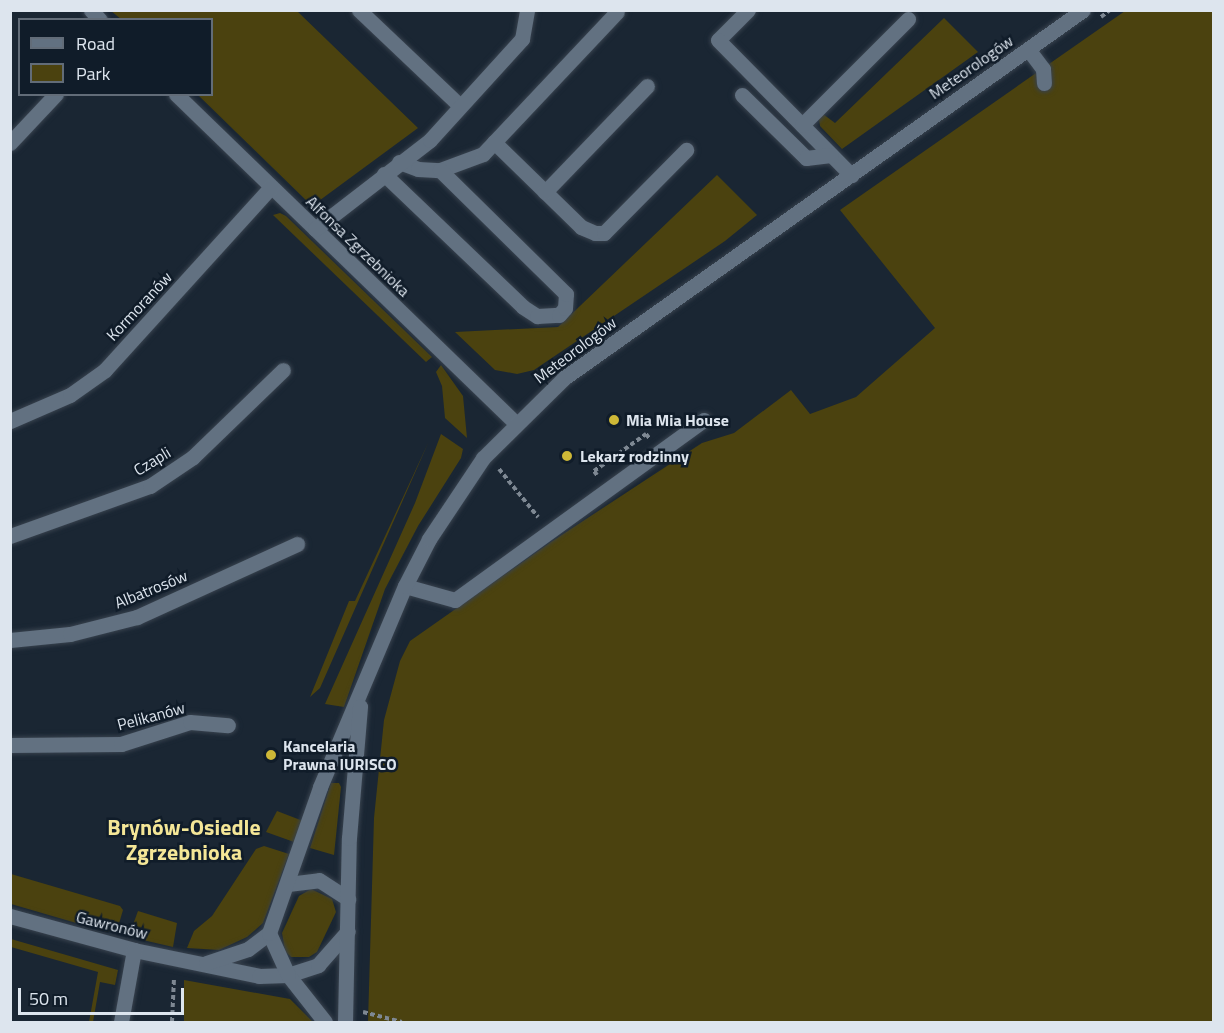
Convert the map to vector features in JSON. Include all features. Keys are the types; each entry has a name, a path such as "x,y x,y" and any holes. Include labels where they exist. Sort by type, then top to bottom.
{"street":[{"path":"359,10 460,106"},
{"path":"315,229 430,140 522,39 526,10"},
{"path":"748,10 718,40 851,175"},
{"name":"Meteorologów","path":"288,884 337,744 362,694 405,586 455,498 483,458 564,378 1083,10"},
{"path":"399,162 418,169 440,170 472,160 494,142 617,12"},
{"path":"802,125 908,19"},
{"path":"1028,49 1044,69 1044,83"},
{"path":"545,192 646,86"},
{"path":"742,94 806,158 831,154"},
{"path":"10,143 54,96"},
{"name":"Alfonsa Zgrzebnioka","path":"178,96 516,423"},
{"path":"494,142 581,227 604,233 686,150"},
{"path":"384,174 523,307 537,316 559,315 566,308 566,294 440,170"},
{"name":"Kormoranów","path":"10,421 70,395 105,370 271,187"},
{"name":"Czapli","path":"10,536 150,486 193,457 282,370"},
{"path":"405,586 455,600 704,420"},
{"name":"Albatrosów","path":"10,640 70,634 137,617 297,544"},
{"path":"345,1023 350,806 362,694"},
{"name":"Pelikanów","path":"10,745 121,744 190,722 228,725"},
{"path":"206,963 248,949 269,933 288,884 320,880 348,899"},
{"name":"Gawronów","path":"10,916 134,951 206,963 244,974 288,975"},
{"path":"288,975 318,965 348,931"},
{"path":"269,933 288,975 325,1023"},
{"path":"121,1023 134,951"}],"path":[{"path":"620,464 618,459 596,475 594,471 646,434"},
{"path":"627,438 632,444"},
{"path":"501,471 549,532"},
{"path":"172,1023 174,978"},
{"path":"364,1012 402,1023"}],"green space":[{"path":"111,11 297,11 418,128 312,206 199,96 213,96 213,18 120,18"},
{"path":"1125,11 1213,11 1213,1022 368,1022 374,818 384,720 400,661 410,641 551,542 702,443 734,433 791,390 810,414 856,397 935,328 840,210"},
{"path":"944,18 978,52 842,149 820,126 819,119 823,114 835,123"},
{"path":"717,175 757,215 725,241 534,370 517,374 495,370 455,332 558,327"},
{"path":"280,213 286,216 432,357 426,362 273,215"},
{"path":"441,365 463,396 467,438 445,418 442,386 436,372"},
{"path":"441,434 463,449 461,458 418,526 385,589 344,707 325,704 415,503"},
{"path":"429,441 320,688 310,697 349,601 355,601"},
{"path":"331,783 339,783 341,787 334,855 310,848"},
{"path":"277,811 303,821 294,842 266,832"},
{"path":"264,846 289,854 263,923 247,937 219,950 187,948 194,931 212,916 256,849"},
{"path":"11,874 120,906 123,910 118,927 107,932 11,904"},
{"path":"311,889 332,899 336,912 317,952 309,957 291,957 285,951 282,933 299,896"},
{"path":"138,911 177,923 173,947 134,938 131,930"},
{"path":"11,939 118,970 115,985 100,982 93,1022 89,1022 98,972 11,947"},
{"path":"184,980 290,999 313,1022 184,1022"}],"place":[{"name":"Mia Mia House","path":"614,420"},
{"name":"Lekarz rodzinny","path":"567,456"},
{"name":"Kancelaria Prawna IURISCO","path":"271,755"}],"district":[{"name":"Brynów-Osiedle Zgrzebnioka","path":"184,840"}]}
